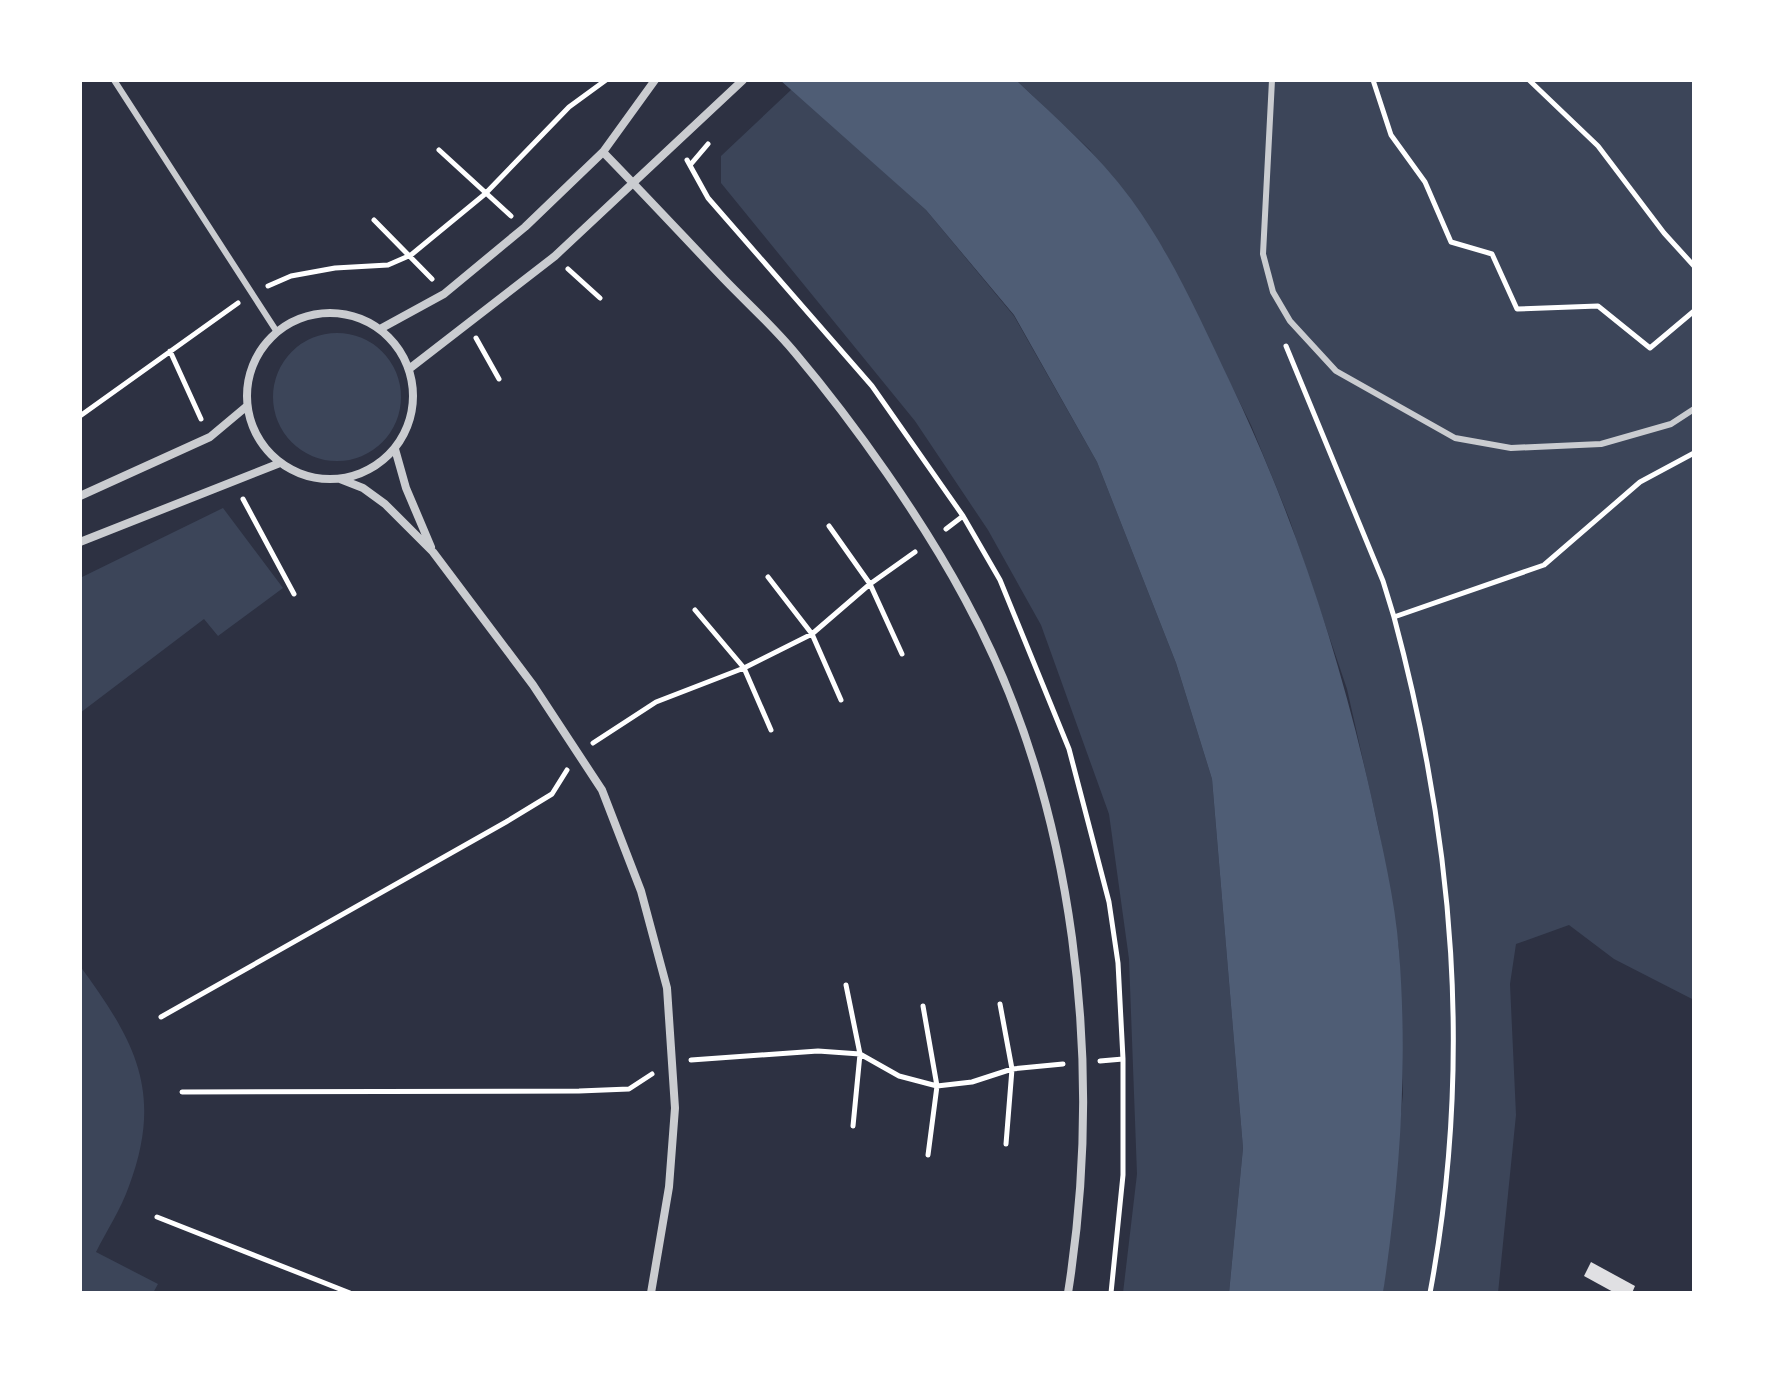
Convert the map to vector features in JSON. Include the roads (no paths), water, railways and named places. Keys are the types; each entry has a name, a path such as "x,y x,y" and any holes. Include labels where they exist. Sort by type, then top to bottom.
{"street":[{"path":"380,329 444,294 525,227 603,152 655,80"},
{"path":"409,369 555,256 743,80"},
{"path":"603,152 796,353 887,476 966,601 1008,692 1039,783 1064,893 1078,982 1084,1062 1084,1138 1079,1226 1068,1293"},
{"path":"327,313 348,315 380,329 398,347 409,369 414,396 409,425 395,449 362,474 340,479 317,479 280,463 262,445 247,406 249,378 257,357 277,332 303,317 327,313"},
{"path":"80,496 210,437 247,406"},
{"path":"395,449 406,488 433,552"},
{"path":"80,542 280,463"},
{"path":"340,479 363,488 385,504 433,552 533,685 602,790 641,891 667,988 675,1108 669,1187 651,1293"}],"lane":[{"path":"114,80 277,332"},
{"path":"1272,80 1263,254 1273,292 1290,321 1336,371 1455,438 1511,448 1601,444 1671,424 1694,409"}]}
